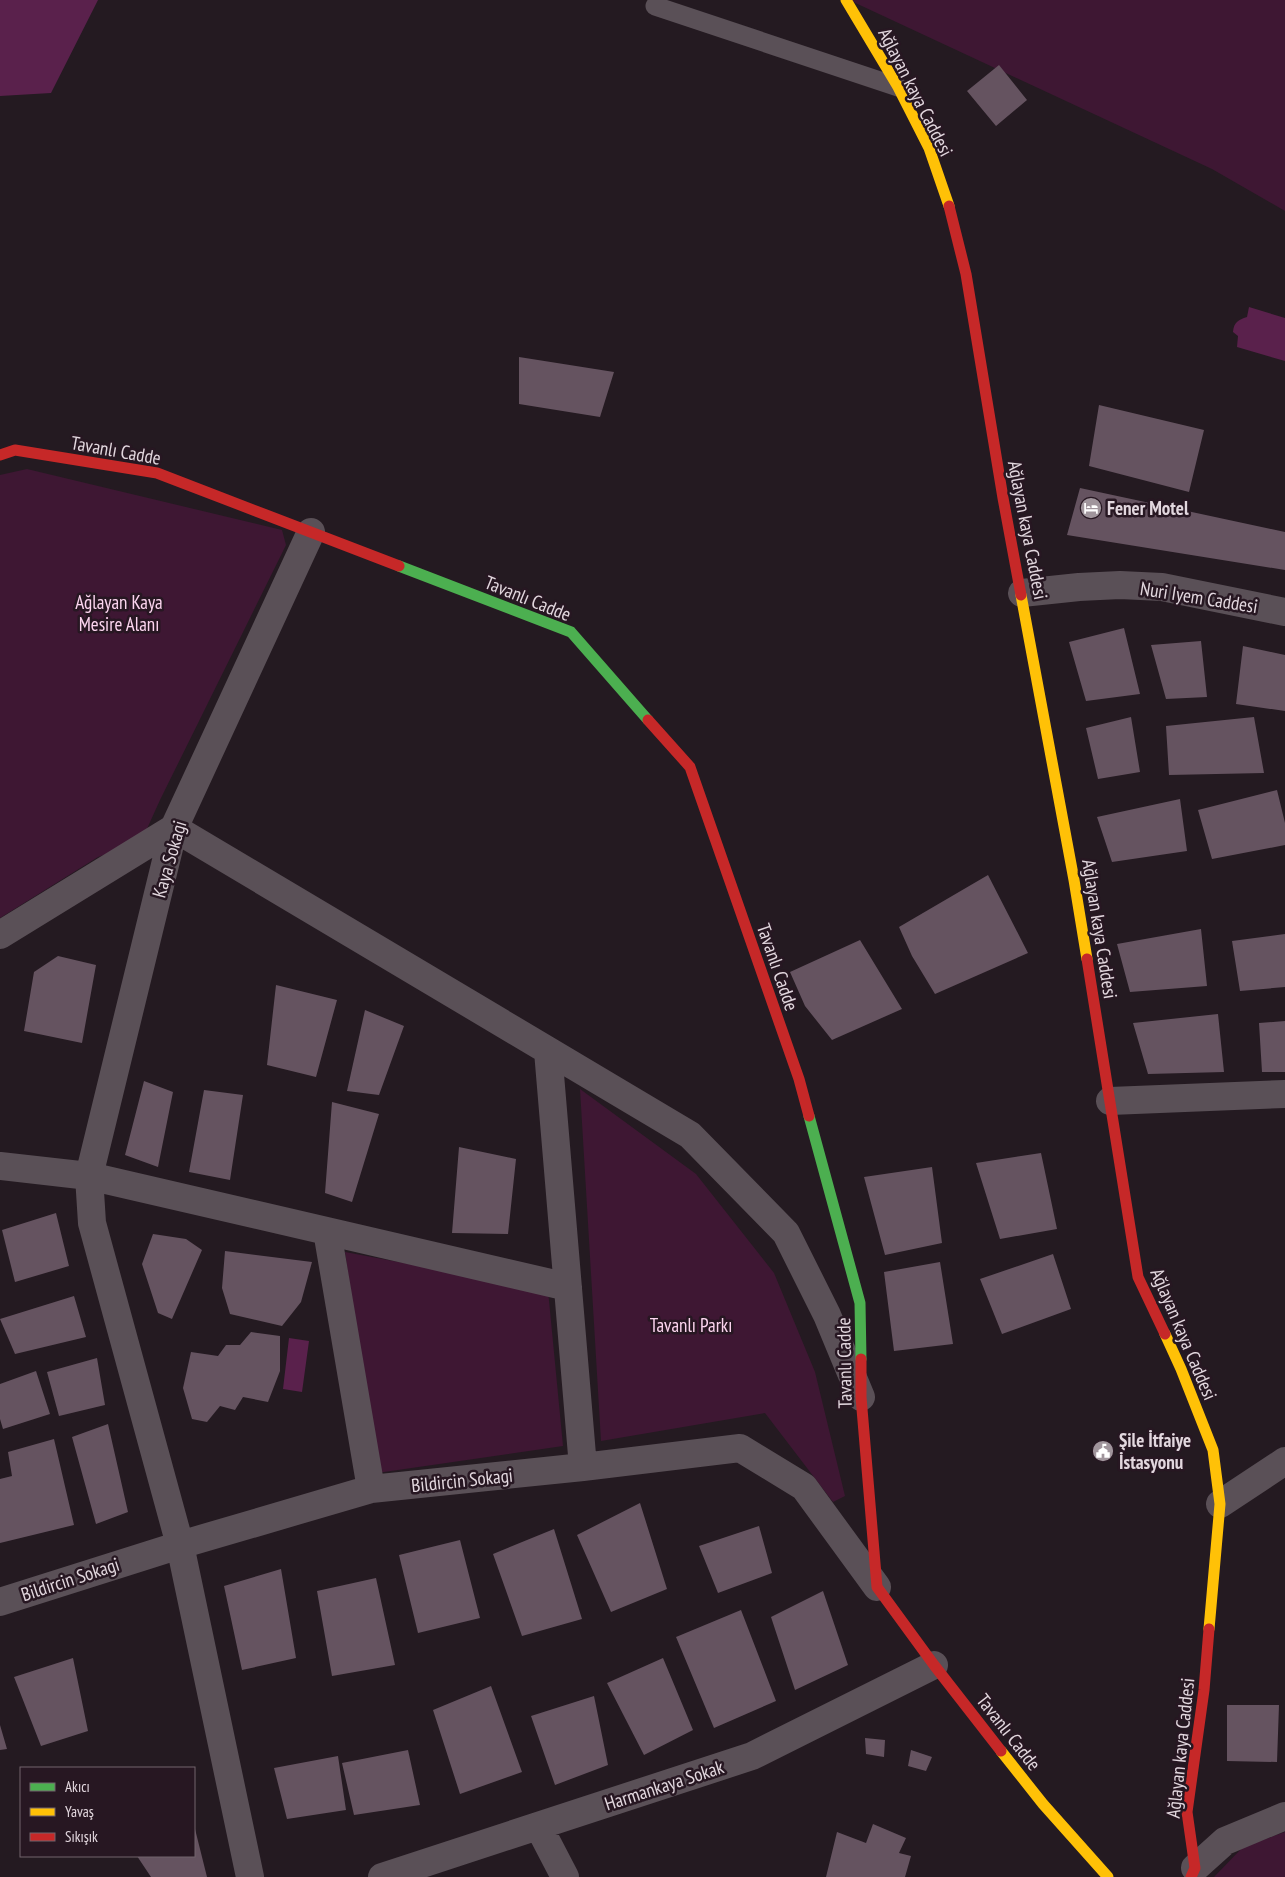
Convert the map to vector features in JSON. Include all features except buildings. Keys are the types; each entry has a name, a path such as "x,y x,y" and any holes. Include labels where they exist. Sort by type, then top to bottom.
{"street":[{"name":"Ağlayan kaya Caddesi","path":"846,0 898,87 929,148 950,208 966,274 1003,498 1074,880 1138,1277 1181,1369 1212,1450 1220,1504 1204,1690 1187,1812 1193,1872"},
{"name":"Tavanlı Cadde","path":"0,455 15,450 157,473 570,632 690,767 799,1079 860,1303 861,1397 877,1586 934,1665 1043,1804 1108,1877"},
{"name":"Kaya Sokagi","path":"250,1877 180,1544 92,1223 89,1176 174,828 311,532"},
{"name":"Nuri Iyem Caddesi","path":"1022,593 1079,587 1162,587 1285,612"},
{"path":"0,935 174,828 690,1135 786,1233 827,1315 861,1397"},
{"path":"548,1051 583,1467"},
{"path":"1110,1101 1285,1094"},
{"path":"0,1166 89,1176 568,1287"},
{"path":"327,1231 371,1489"},
{"name":"Bildircin Sokagi","path":"0,1602 180,1544 371,1489 583,1467 740,1448 804,1487 877,1586"},
{"path":"1220,1504 1285,1461"},
{"name":"Harmankaya Sokak","path":"382,1877 752,1756 934,1665"},
{"path":"1193,1872 1225,1841 1285,1816"},
{"path":"538,1827 565,1877"}],"lane":[{"path":"655,6 898,87"}],"green space":[{"path":"849,0 1285,0 1285,211 1212,169"},
{"name":"Ağlayan Kaya Mesire Alanı","path":"27,469 282,530 286,545 141,842 98,857 0,918 0,475"},
{"name":"Tavanlı Parkı","path":"580,1089 696,1174 774,1273 815,1372 845,1496 833,1502 765,1413 601,1441"},
{"path":"345,1252 548,1290 563,1446 377,1473"},
{"path":"1285,1832 1285,1877 1214,1877 1243,1847"}],"shaded area":[{"path":"0,0 98,0 51,93 0,96"},
{"path":"1249,307 1285,318 1285,361 1237,347 1238,336 1233,332 1234,326 1239,320 1247,317"},
{"path":"289,1338 309,1341 302,1392 283,1389"}],"traffic: fast":[{"path":"399,566 571,632 648,720"},
{"path":"809,1116 860,1303 861,1359"}],"traffic: slow":[{"path":"846,0 898,87 929,148 949,206"},
{"path":"1021,595 1087,959"},
{"path":"1165,1334 1213,1450 1220,1504 1209,1629"},
{"path":"1001,1751 1043,1804 1108,1877"}],"traffic: jam":[{"path":"949,206 966,274 1021,595"},
{"path":"0,455 15,450 157,473 399,566"},
{"path":"648,720 690,767 799,1079 809,1116"},
{"path":"1087,959 1138,1277 1165,1334"},
{"path":"861,1359 861,1397 877,1587 934,1665 1001,1751"},
{"path":"1191,1877 1195,1868 1187,1812 1204,1690 1209,1629"}],"place":[{"name":"Fener Motel","path":"1091,508"},
{"name":"Şile İtfaiye İstasyonu","path":"1103,1451"}]}
